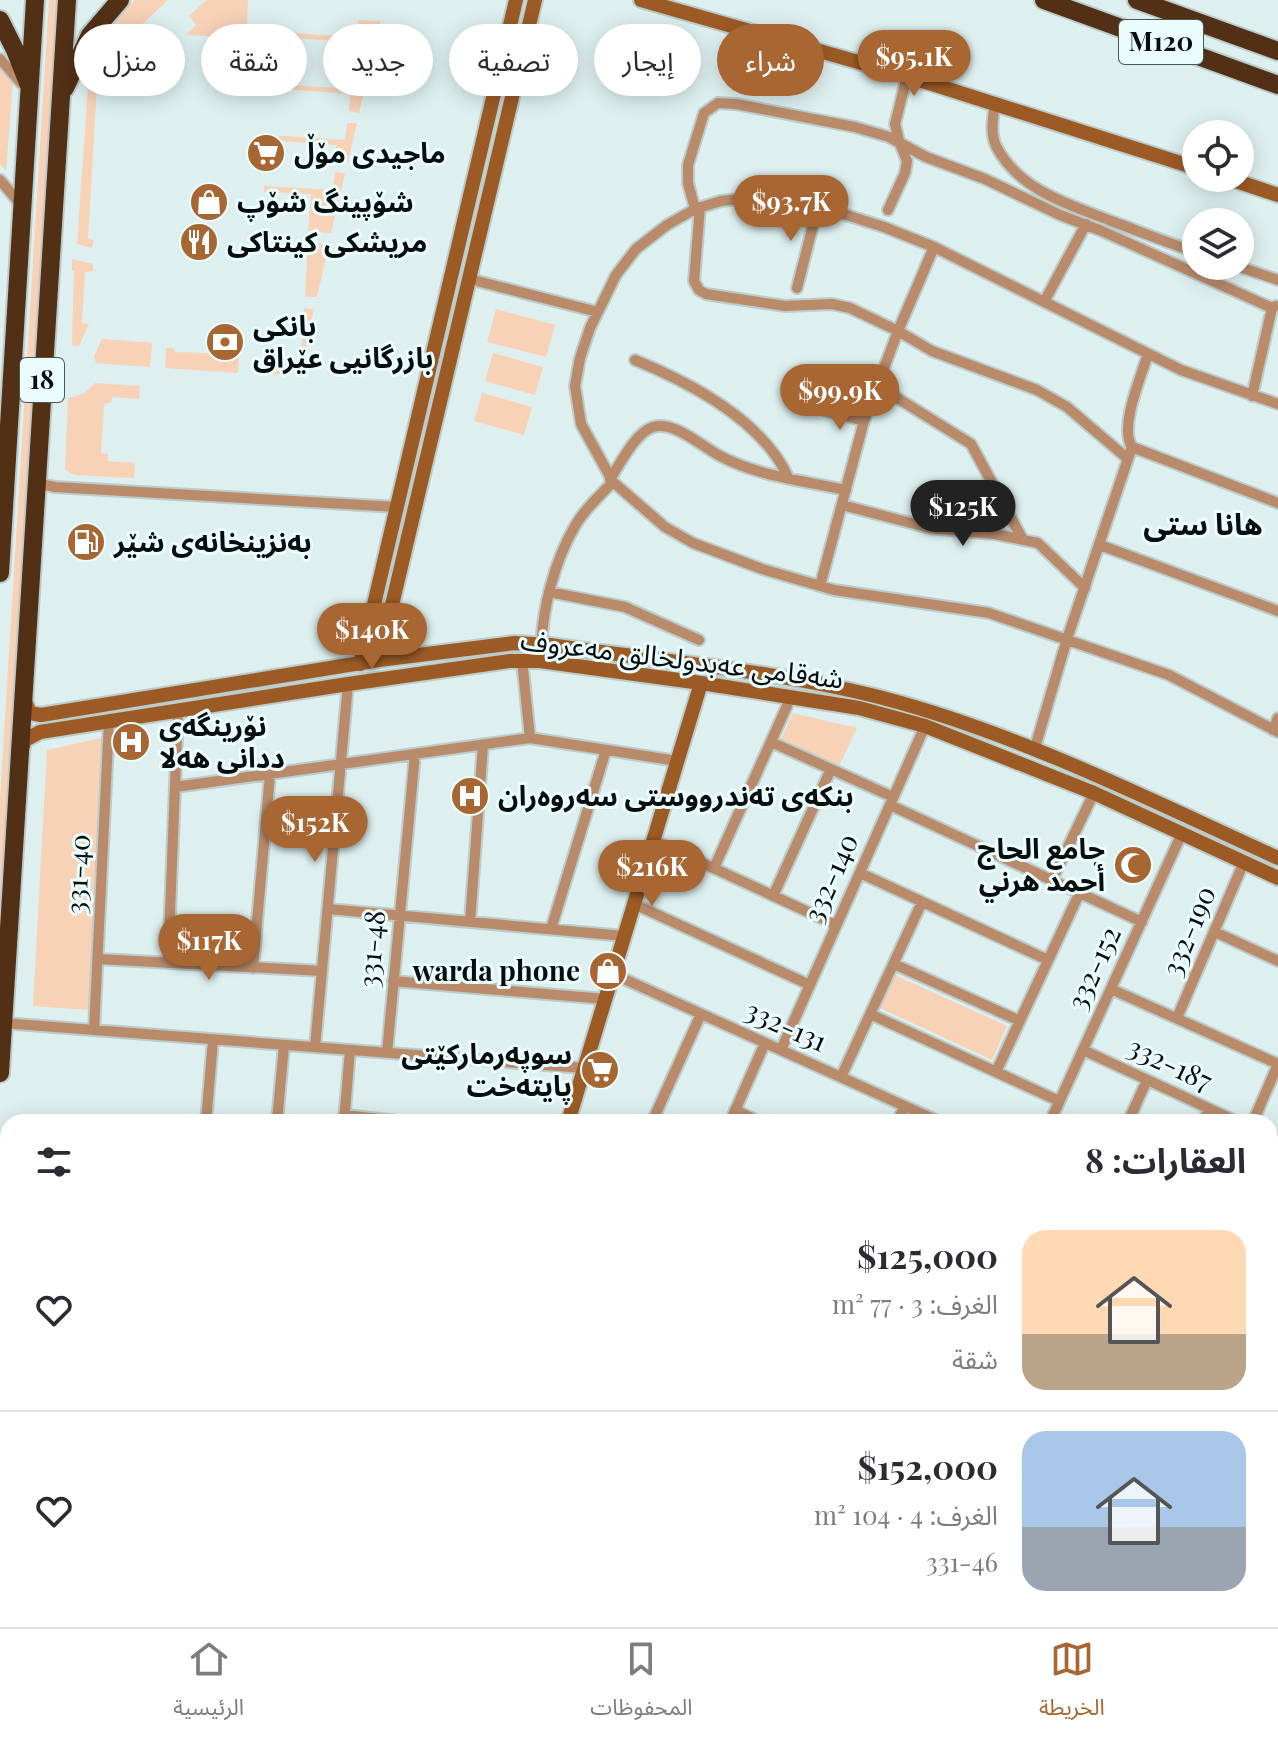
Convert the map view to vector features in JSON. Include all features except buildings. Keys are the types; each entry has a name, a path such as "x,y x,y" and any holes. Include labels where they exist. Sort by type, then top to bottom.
{"highway":[{"name":"18","path":"0,573 8,299 22,206 35,0"},
{"name":"18","path":"0,1073 67,0"},
{"path":"60,106 69,78 90,35 120,0"},
{"name":"M120","path":"1044,0 1278,85"},
{"name":"M120","path":"1137,0 1278,51"},
{"path":"0,20 15,50 30,94"}],"main road":[{"path":"360,664 516,0"},
{"path":"365,646 381,654 535,0"},
{"path":"641,0 907,76 1182,163"},
{"path":"1254,187 1278,195"},
{"path":"442,321 458,325"},
{"name":"شەقامی عەبدولخالق مەعروف","path":"23,691 26,709 35,715 360,664 381,654 515,643 541,645 791,679 851,690 942,715 1034,751 1278,858"},
{"name":"شەقامی عەبدولخالق مەعروف","path":"19,759 21,748 30,735 348,684 522,660 540,661 859,708 925,726 1094,793 1278,878"},
{"path":"570,1114 701,683"},
{"path":"89,707 91,724"}],"street":[{"path":"0,59 30,94"},
{"path":"888,210 905,173 907,161 895,124 907,76"},
{"path":"1128,459 1067,407 1037,390 932,351 898,331 841,305 799,307 743,302 715,297 699,290 694,281 698,208 688,183 690,154 704,113 718,103 855,127 899,141 926,157 985,179 1060,215 1275,307 1252,396"},
{"path":"995,103 992,132 996,146 1011,167 1032,186 1059,201 1182,247"},
{"path":"0,180 22,206"},
{"path":"1278,404 1148,354 934,247 818,206 765,196 721,201 698,208 667,225 636,249 616,275 598,312 580,358 576,378 576,401 584,432 611,480 665,527 693,543 762,569 820,586 870,596 967,608 1169,675 1276,731 1278,718"},
{"path":"797,288 818,206"},
{"path":"1044,302 1086,224"},
{"path":"820,586 864,421 934,247"},
{"path":"1254,272 1278,280"},
{"path":"469,279 598,312"},
{"path":"1148,354 1127,427 1128,441 1132,447 1278,503"},
{"path":"635,360 705,395 753,430 774,451 788,477"},
{"path":"878,386 971,444 1022,538"},
{"path":"825,410 864,421"},
{"path":"540,661 549,592 575,525 645,430 657,425 678,430 741,466 846,490"},
{"path":"1034,751 1067,639 1132,447"},
{"path":"36,483 55,487 397,507"},
{"path":"842,505 930,528 1022,538 1038,543 1085,588"},
{"path":"1100,545 1278,611"},
{"path":"549,592 625,607 699,640"},
{"path":"522,660 530,738"},
{"path":"315,1047 348,684"},
{"path":"714,868 791,697"},
{"path":"168,963 178,710"},
{"name":"331-40","path":"94,1030 109,721"},
{"name":"332-140","path":"781,1050 925,726"},
{"path":"175,787 530,738 677,761"},
{"path":"771,742 1142,922"},
{"path":"470,922 483,745"},
{"path":"551,929 606,750"},
{"name":"331-48","path":"387,1053 415,754"},
{"path":"773,896 831,769"},
{"path":"253,968 270,774"},
{"path":"1052,880 1094,793"},
{"name":"332-152","path":"1053,1114 1182,833"},
{"path":"653,840 836,925"},
{"name":"332-190","path":"1177,1018 1244,862"},
{"path":"860,873 1048,960"},
{"path":"996,1072 1080,892"},
{"path":"841,1077 922,902"},
{"path":"634,904 810,985"},
{"path":"328,909 624,936"},
{"path":"1215,932 1278,961"},
{"path":"98,959 322,971"},
{"path":"894,964 1020,1021"},
{"name":"332-131","path":"613,974 922,1114"},
{"path":"393,981 605,999"},
{"path":"1111,989 1278,1064 1256,1114"},
{"path":"656,1114 701,1014"},
{"path":"870,1014 1059,1101"},
{"path":"3,1023 584,1068"},
{"path":"207,1114 213,1040"},
{"path":"733,1114 765,1043"},
{"path":"278,1114 284,1045"},
{"path":"344,1114 350,1050"},
{"name":"332-187","path":"1083,1050 1220,1114"},
{"path":"1132,1114 1147,1080"},
{"path":"901,1114 905,1106"},
{"path":"1207,1114 1209,1109"},
{"path":"735,1110 743,1114"}],"shaded area":[{"path":"49,0 57,0 0,939 0,799"},
{"path":"135,0 168,0 142,24 111,24"},
{"path":"207,0 248,0 247,24 201,24 201,36 186,35 196,25 189,16"},
{"path":"358,20 380,21 379,24 358,24"},
{"path":"307,34 323,35 323,40 307,39"},
{"path":"0,70 13,82 6,171 0,164"},
{"path":"307,86 323,87 323,92 307,91"},
{"path":"87,96 96,96 88,239 94,240 92,248 77,244"},
{"path":"350,96 363,96 359,113 349,111"},
{"path":"347,123 357,123 348,162 336,162 336,145 268,140 269,135 345,140"},
{"path":"335,172 345,173 331,233 308,231 311,194 264,192 264,186 333,190"},
{"path":"308,243 329,244 317,297 305,297"},
{"path":"72,259 93,264 93,271 85,272 82,323 89,324 79,346 72,345"},
{"path":"304,308 314,309 299,374 253,374 254,359 301,361"},
{"path":"496,309 555,325 546,357 487,342"},
{"path":"102,339 152,343 150,367 96,363 94,356"},
{"path":"166,348 174,348 175,352 239,352 238,373 165,368"},
{"path":"493,353 543,367 535,395 485,381"},
{"path":"95,383 140,386 139,399 112,397 111,403 104,404 101,453 108,454 108,461 135,463 134,478 75,475 65,470 68,398 85,393"},
{"path":"482,393 532,407 524,435 474,421"},
{"path":"793,713 857,728 839,766 781,739"},
{"path":"101,738 89,1010 33,1006 47,750"},
{"path":"895,975 1007,1026 992,1060 880,1008"}],"place":[{"name":"ماجیدی مۆڵ","path":"266,153"},
{"name":"شۆپینگ شۆپ","path":"209,202"},
{"name":"مریشکی کینتاکی","path":"199,242"},
{"name":"بانکی بازرگانیی عێراق","path":"225,342"},
{"name":"بەنزینخانەی شێر","path":"86,542"},
{"name":"نۆرینگەی ددانی هەلا","path":"131,742"},
{"name":"بنکەی تەندرووستی سەروەران","path":"470,796"},
{"name":"جامع الحاج أحمد هرني","path":"1133,865"},
{"name":"warda phone","path":"608,971"},
{"name":"سوپەرمارکێتی پایتەخت","path":"600,1070"}],"district":[{"name":"هانا ستى","path":"1203,525"}]}
